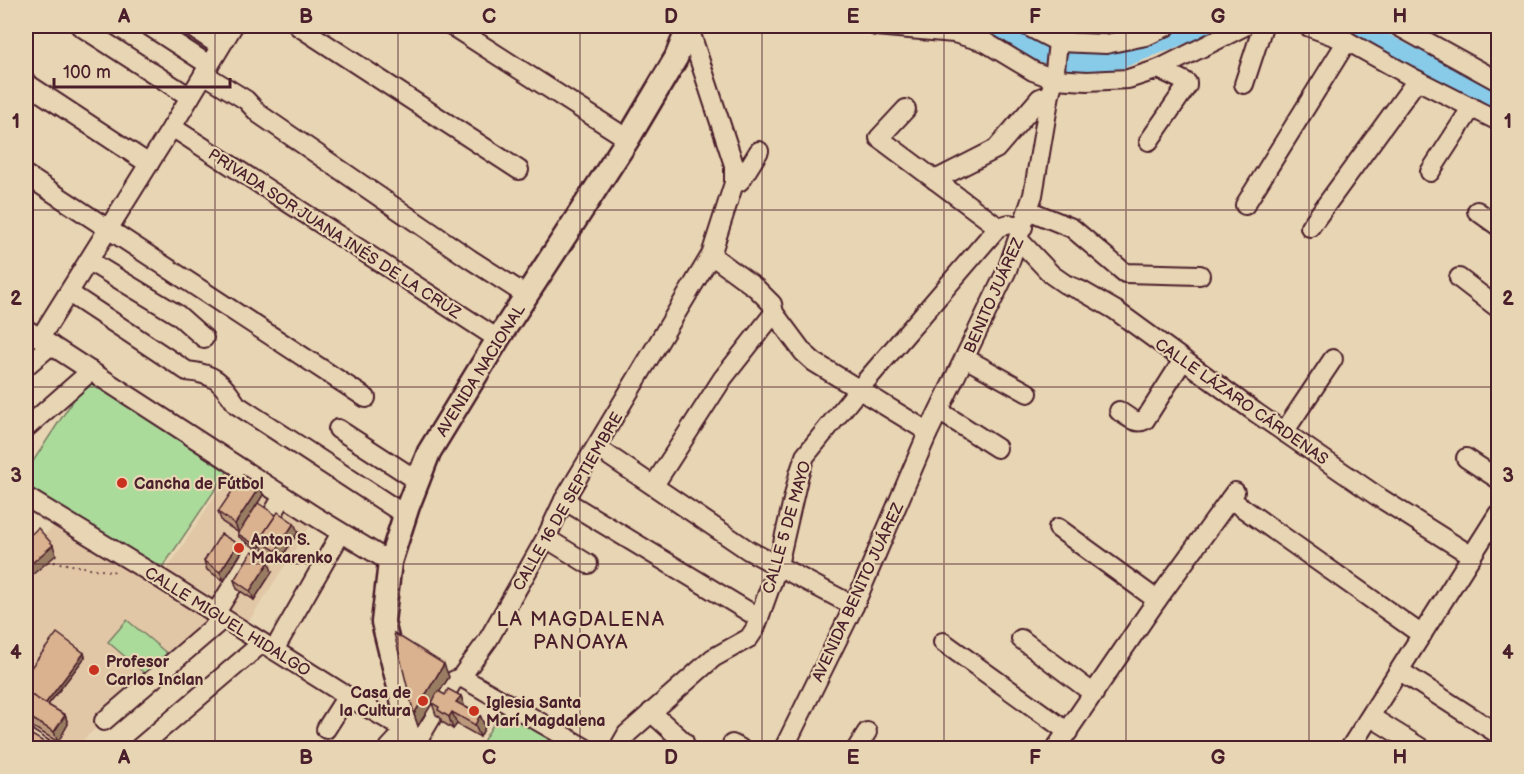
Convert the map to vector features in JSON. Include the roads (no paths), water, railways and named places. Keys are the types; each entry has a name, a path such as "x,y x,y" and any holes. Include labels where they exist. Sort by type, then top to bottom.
{"main road":[{"name":"AVENIDA NACIONAL","path":"415,742 383,622 390,562 429,452 498,339 628,139 676,58 689,27"}],"street":[{"path":"80,26 190,96"},
{"path":"149,26 246,100 259,114 526,295"},
{"path":"190,26 220,46"},
{"path":"26,366 39,337 172,128 233,26"},
{"path":"298,26 519,170"},
{"path":"452,26 628,139"},
{"path":"876,26 954,33 984,42 1033,71 1055,66 1106,44 1146,36 1167,26"},
{"path":"1027,26 1055,66 1087,81 1128,79 1159,69 1245,26"},
{"path":"935,180 996,149 1040,98 1055,66 1066,26"},
{"path":"1245,84 1263,26"},
{"path":"1307,26 1347,41 1498,121"},
{"path":"1398,26 1498,81"},
{"path":"689,27 734,165 734,183 741,180 759,151"},
{"path":"1245,205 1347,41"},
{"name":"BENITO JUÁREZ","path":"927,435 1007,270 1023,225 1033,195 1055,66"},
{"path":"1149,141 1187,86 1184,81 1159,69"},
{"path":"1310,227 1417,80"},
{"path":"26,83 149,164"},
{"path":"1430,172 1472,106"},
{"path":"906,110 879,138 998,226 1009,224 1072,228 1125,273 1200,275"},
{"name":"PRIVADA SOR JUANA INÉS DE LA CRUZ","path":"172,128 498,339"},
{"path":"26,176 366,398"},
{"name":"CALLE 16 DE SEPTIEMBRE","path":"389,748 415,742 453,681 461,677 488,640 546,538 564,501 711,255 734,183"},
{"path":"1477,211 1498,226"},
{"name":"CALLE LÁZARO CÁRDENAS","path":"1023,225 1052,275 1114,310 1377,496 1472,556"},
{"name":"CALLE 5 DE MAYO","path":"619,748 627,734 712,658 749,638 755,629 778,565 805,456 998,226"},
{"path":"711,255 756,288 772,304 774,314 808,357 925,430 927,435"},
{"path":"89,261 178,315 204,338"},
{"path":"1459,278 1498,308"},
{"path":"69,293 187,371 216,379 237,405 405,515"},
{"path":"654,485 723,378 774,314"},
{"path":"39,337 341,533 390,562"},
{"path":"965,358 1028,393"},
{"path":"1284,432 1333,359"},
{"path":"1119,411 1135,421 1145,420 1183,360"},
{"path":"26,428 91,371"},
{"path":"939,411 997,448"},
{"path":"338,429 418,481"},
{"name":"AVENIDA BENITO JUÁREZ","path":"784,748 854,606 927,435"},
{"path":"596,447 748,550 854,606"},
{"path":"1466,458 1498,479"},
{"path":"272,515 284,496"},
{"path":"1056,748 1157,600 1233,496 1422,635"},
{"name":"CALLE MIGUEL HIDALGO","path":"26,497 171,590 219,616 394,723 415,742"},
{"path":"564,501 759,618"},
{"path":"1350,748 1472,556 1496,523"},
{"path":"1058,528 1157,600"},
{"path":"139,748 268,646 341,533"},
{"path":"546,538 588,564"},
{"path":"104,721 219,616 256,548"},
{"path":"1021,639 1094,694"},
{"path":"943,642 1068,732"},
{"path":"1400,670 1498,734"},
{"path":"461,677 585,748"},
{"path":"326,729 347,696"},
{"path":"651,712 684,742"},
{"path":"1371,717 1421,748"},
{"path":"857,748 867,732"},
{"path":"26,738 42,748"}],"waterway":[{"path":"985,26 1027,46 1075,61 1120,58 1202,26"},
{"path":"1349,26 1498,102"}],"place":[{"name":"Cancha de Fútbol","path":"122,483"},
{"name":"Anton S. Makarenko","path":"239,548"},
{"name":"Profesor Carlos Inclan","path":"94,670"},
{"name":"Casa de la Cultura","path":"423,701"},
{"name":"Iglesia Santa Marí Magdalena","path":"474,711"}],"district":[{"name":"LA MAGDALENA PANOAYA","path":"581,630"}]}
